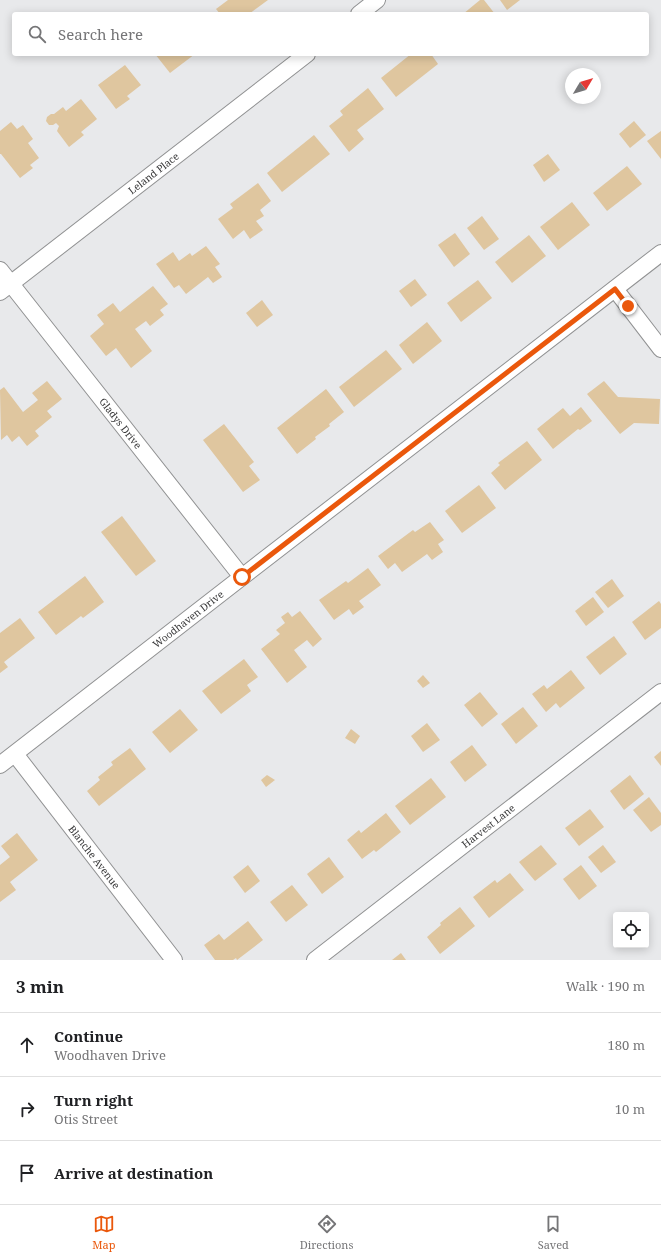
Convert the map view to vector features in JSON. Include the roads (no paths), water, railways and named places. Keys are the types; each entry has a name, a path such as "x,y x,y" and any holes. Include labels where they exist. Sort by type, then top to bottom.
{"street":[{"path":"362,12 377,0"},
{"name":"Leland Place","path":"5,288 304,56"},
{"name":"Woodhaven Drive","path":"0,766 661,253"},
{"name":"Gladys Drive","path":"0,270 5,288 242,577"},
{"path":"615,289 661,349"},
{"name":"Harvest Lane","path":"315,960 661,692"},
{"name":"Blanche Avenue","path":"15,754 174,960"}]}
